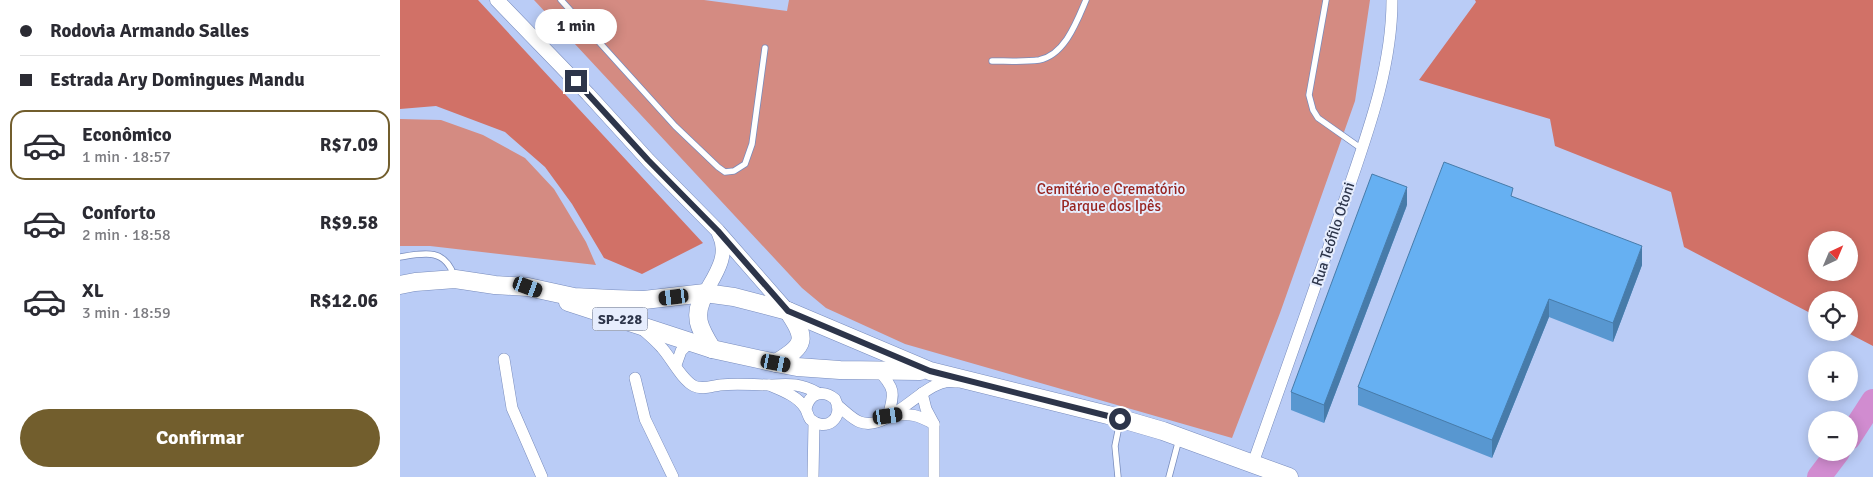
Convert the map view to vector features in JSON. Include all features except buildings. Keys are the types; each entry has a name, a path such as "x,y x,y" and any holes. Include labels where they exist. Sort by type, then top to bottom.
{"main road":[{"name":"SP-228","path":"400,285 455,279 496,286 528,287 574,297 636,300 705,293 734,297 788,311 930,371 1120,419 1179,437 1289,477"},
{"name":"SP-228","path":"528,287 585,308 712,349 776,363 797,367 840,370 930,371"},
{"path":"705,293 699,303 697,317 700,331 712,349"},
{"path":"776,363 793,351 798,346 802,337 799,328 788,311"}],"street":[{"name":"Rua Teófilo Otoni","path":"1253,463 1314,294 1371,120 1384,70 1392,0"},
{"path":"502,2 691,206 718,231 788,311"},
{"path":"705,293 717,272 724,251 718,231"},
{"path":"637,325 662,347 686,379 694,386 788,383 806,387 818,393 831,395 835,399 838,406 838,415 835,420"},
{"path":"676,365 684,346 690,342"},
{"path":"504,359 512,408 542,477"},
{"path":"878,370 888,381 893,391 893,399 888,416"},
{"path":"635,378 645,419 673,477"},
{"path":"770,385 787,393 806,409 814,423 825,425 835,420 854,419 867,423 876,422 888,416 922,392 945,382 974,382"},
{"path":"922,392 926,409 934,424 934,477"},
{"path":"806,409 810,398 818,393"},
{"path":"838,406 854,419"},
{"path":"888,416 906,414 920,416 934,424"},
{"path":"813,477 814,423"}],"lane":[{"path":"561,0 675,126 718,168 725,172 734,171 745,164 752,144 764,48"},
{"path":"992,61 1040,60 1051,55 1063,44 1074,29 1086,0"},
{"path":"1326,0 1309,95 1313,110 1318,118 1362,149"},
{"path":"400,257 434,254 450,265 455,279"},
{"path":"1118,477 1115,446 1120,419"},
{"path":"1169,477 1179,437"}],"green space":[{"name":"Cemitério e Crematório Parque dos Ipês","path":"534,0 704,0 787,11 789,0 1370,0 1355,101 1280,313 1232,438 905,344 826,308 802,288"},
{"path":"400,119 441,120 483,135 525,158 554,189 586,242 596,265 430,246 400,246"}],"shaded area":[{"path":"400,0 478,0 703,243 642,274 604,258 572,204 545,167 505,132 436,106 400,109"},
{"path":"1475,0 1873,0 1873,346 1858,338 1858,291 1808,291 1808,312 1684,247 1671,192 1555,146 1550,119 1419,80 1476,2"}],"waterway":[{"path":"1858,424 1873,401"},
{"path":"1819,477 1831,461"}],"route":[{"path":"576,81 691,206 718,231 788,311 930,371 1120,419"}]}
